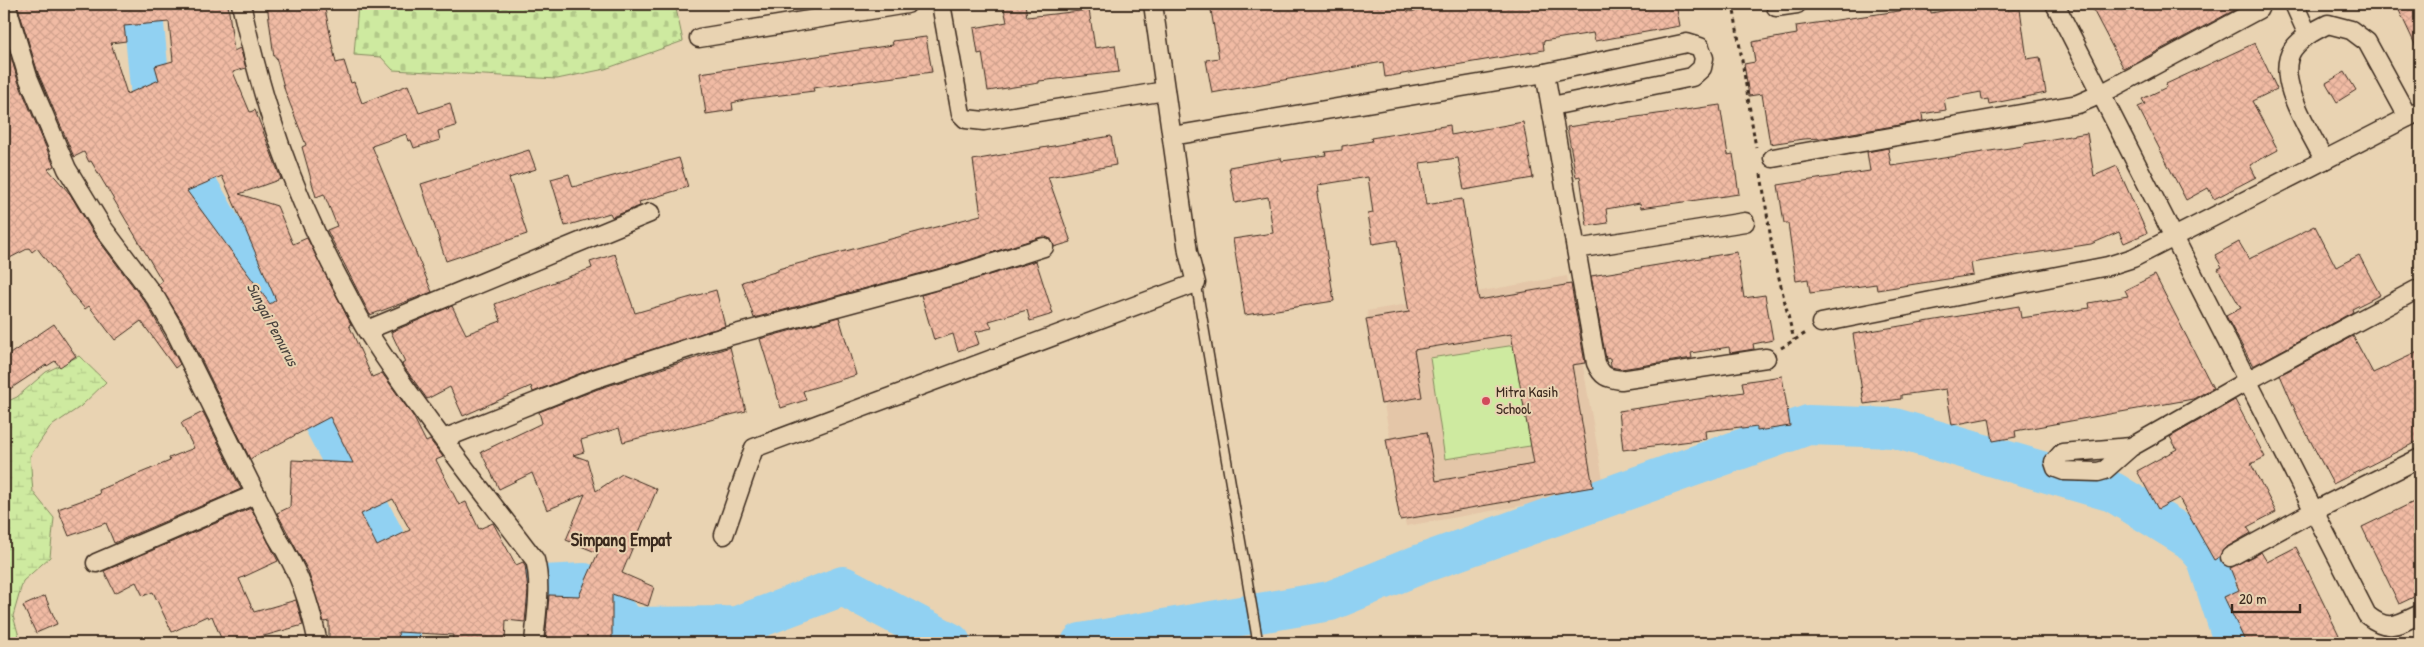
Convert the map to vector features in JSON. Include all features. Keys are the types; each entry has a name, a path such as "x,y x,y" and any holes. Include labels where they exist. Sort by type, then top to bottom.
{"street":[{"path":"6,4 28,77 67,169 103,228 157,300 175,331 277,537 296,568 311,607 318,643"},
{"path":"241,4 255,70 284,159 319,240 367,330 443,440 535,560 537,597 534,643"},
{"path":"698,38 907,4"},
{"path":"940,4 961,114 966,119 984,121 1165,91"},
{"path":"724,535 754,448 1196,283 1188,252 1153,4"},
{"path":"1776,7 1797,4"},
{"path":"2055,4 2367,615 2379,624 2395,626 2420,614"},
{"path":"2294,4 2308,35"},
{"path":"1773,158 2078,104 2101,94 2259,9"},
{"path":"1821,323 2108,266 2133,258 2414,114 2368,42 2351,30 2328,24 2308,35 2293,49 2286,66 2288,84 2324,160"},
{"path":"1172,136 1545,73 1687,43 1700,47 1704,53 1702,68 1692,77 1552,106"},
{"path":"1545,73 1596,363 1600,373 1606,378 1621,380 1766,358"},
{"path":"367,330 650,213"},
{"path":"1576,249 1745,222"},
{"path":"443,440 594,379 710,341 959,274 1044,246"},
{"path":"2131,446 2416,290"},
{"path":"2230,557 2314,511 2420,458"},
{"path":"96,563 256,494"}],"lane":[{"path":"1196,283 1258,643"}],"path":[{"path":"1766,358 1821,323"}],"shaded area":[{"name":"Mitra Kasih School","path":"1567,276 1605,491 1406,526 1367,311"}],"green space":[{"path":"358,4 675,4 683,41 605,69 557,79 393,70 381,57 354,55"},
{"path":"1535,342 1550,443 1445,459 1430,358"},
{"path":"79,356 106,382 80,407 50,427 30,456 33,492 54,518 50,557 23,581 13,616 21,643 4,643 4,403 17,397 46,372"}],"building":[{"path":"17,4 228,4 234,51 240,48 246,68 233,72 250,112 255,110 281,179 239,194 277,206 293,244 307,238 351,324 349,325 372,377 382,373 413,416 426,442 430,440 443,457 436,460 459,505 466,502 479,529 493,523 516,565 523,562 525,565 528,591 525,622 506,620 505,643 452,643 453,635 398,632 399,643 329,643 329,621 324,622 308,571 277,513 290,507 292,460 353,463 330,417 250,459 185,326 158,284 162,281 91,161 89,162 84,152 74,157 38,73","holes":["169,22 173,61 155,66 159,80 127,94 111,43 126,41 124,26","222,176 276,300 270,304 187,191","393,499 410,530 377,546 361,514"]},
{"path":"267,4 324,4 336,63 344,61 351,83 354,82 362,103 408,85 419,113 450,103 456,126 438,131 440,140 414,148 411,140 408,141 406,134 372,146 432,292 370,315 327,230 337,226 324,194 316,197 302,147 306,145 285,91 276,57 274,57"},
{"path":"1003,4 1025,4 1027,17 1089,10 1095,48 1115,45 1119,72 1039,81 1039,83 988,91 982,53 978,54 974,28 1007,22"},
{"path":"1210,4 1407,4 1408,12 1458,4 1676,4 1680,26 1595,41 1593,33 1543,41 1544,50 1385,77 1383,62 1212,93 1206,60 1219,58"},
{"path":"1930,4 1931,13 1982,4 1985,7 2007,4 2008,10 2020,9 2027,59 2040,57 2046,93 1989,104 1988,99 1982,100 1981,92 1944,99 1946,110 1922,114 1923,121 1823,138 1770,144 1762,94 1749,96 1744,64 1755,62 1752,42 1797,34 1796,26 1905,10 1904,7"},
{"path":"2090,4 2246,4 2124,69"},
{"path":"2396,4 2420,4 2420,55"},
{"path":"4,33 18,81 54,166 48,169 70,194 94,234 148,306 180,364 175,368 141,321 115,340 89,306 85,309 72,294 37,248 32,252 29,248 4,261"},
{"path":"926,37 932,72 813,88 814,91 748,99 732,103 733,110 706,114 700,73 893,45 892,41"},
{"path":"2255,43 2277,89 2252,101 2278,150 2250,165 2256,177 2214,199 2208,188 2186,200 2138,107 2145,104 2142,99 2167,87 2166,84"},
{"path":"2345,72 2356,90 2337,102 2326,83"},
{"path":"1720,105 1728,155 1733,154 1739,194 1641,208 1640,203 1606,209 1608,223 1587,226 1580,176 1576,177 1567,127"},
{"path":"1523,122 1533,178 1464,190 1458,158 1420,163 1426,205 1462,199 1479,300 1571,284 1585,363 1572,365 1593,487 1400,520 1386,439 1427,432 1436,481 1534,464 1511,334 1414,350 1422,397 1381,404 1366,319 1409,312 1397,240 1373,244 1368,214 1373,213 1368,177 1318,185 1319,193 1317,193 1334,301 1245,315 1233,239 1273,233 1268,197 1235,203 1229,167 1281,158 1282,161 1326,155 1325,152 1342,150 1342,146 1372,141 1371,138 1450,125 1451,135"},
{"path":"2087,133 2094,176 2117,166 2147,233 2124,243 2119,232 2091,244 1971,263 1973,275 1877,290 1876,284 1810,293 1808,279 1796,281 1788,223 1784,223 1778,185 1870,171 1867,152 1888,148 1891,166 2023,146 2024,144"},
{"path":"1111,136 1116,165 1048,177 1071,242 1054,247 1051,239 1041,237 956,264 754,318 742,282 778,271 778,269 981,215 973,160"},
{"path":"529,150 536,169 509,178 527,234 446,261 421,184"},
{"path":"679,158 688,187 639,202 640,206 612,217 610,213 565,226 551,179 569,174 573,187"},
{"path":"2315,226 2336,267 2359,255 2380,295 2352,309 2353,312 2253,366 2226,316 2241,308 2218,269 2222,267 2215,255 2239,242 2249,259"},
{"path":"1737,252 1744,298 1765,295 1773,340 1753,344 1754,349 1730,353 1729,347 1691,353 1692,358 1621,369 1611,367 1610,358 1606,359 1591,276"},
{"path":"615,254 635,313 716,290 725,326 591,369 533,392 531,386 463,416 450,387 427,399 402,364 405,362 391,332 452,306 466,334 501,321 495,304 592,268 590,262"},
{"path":"1036,261 1053,314 1030,321 1027,310 989,321 992,328 975,332 979,344 958,351 953,334 934,340 921,295"},
{"path":"2155,275 2213,388 2193,399 2015,431 2016,437 1993,441 1989,418 1952,425 1946,389 1901,395 1901,399 1864,404 1853,334 2019,306 2021,318 2090,308 2089,303 2128,296 2125,290"},
{"path":"839,317 856,375 803,391 806,400 781,408 760,339"},
{"path":"54,324 76,356 60,367 55,361 46,365 4,393 4,358"},
{"path":"2353,336 2373,373 2420,351 2420,440 2333,484 2299,419 2280,375"},
{"path":"730,347 746,411 623,442 619,428 581,440 584,452 573,455 587,460 596,491 622,474 657,489 622,573 654,587 648,606 612,594 612,643 545,643 549,595 579,596 598,553 566,540 585,494 547,510 532,473 499,489 481,452 542,423 539,412 598,389"},
{"path":"1782,376 1790,426 1757,431 1757,427 1742,429 1741,427 1705,431 1706,439 1623,450 1619,411 1744,392 1742,382"},
{"path":"2235,400 2265,457 2251,464 2276,512 2247,527 2251,533 2225,548 2219,557 2214,560 2179,498 2158,509 2137,471 2177,449 2170,437"},
{"path":"203,412 241,489 114,543 106,523 69,536 58,509 100,494 99,490 170,461 169,458 194,448 181,423"},
{"path":"2420,499 2420,594 2399,604 2362,527"},
{"path":"251,508 278,561 239,579 254,612 296,600 303,625 239,643 223,643 212,616 208,618 207,616 172,632 153,592 143,596 136,582 115,593 104,571"},
{"path":"2296,547 2339,635 2323,643 2246,643 2224,597 2239,590 2230,568 2261,552 2267,562"},
{"path":"45,596 57,624 36,633 23,606"}],"waterway":[{"name":"Sungai Pemurus","path":"142,4 152,107 228,238 268,316"},
{"name":"Sungai Pemurus","path":"297,372 406,579 400,643"},
{"path":"1081,643 1330,601 1418,565 1808,425 1894,428 2113,492 2191,540 2206,557 2234,643"},
{"path":"472,580 523,586 584,583 630,627 737,626 843,586 951,643"}],"place":[{"name":"Mitra Kasih School","path":"1486,401"}],"district":[{"name":"Simpang Empat","path":"621,540"}]}
